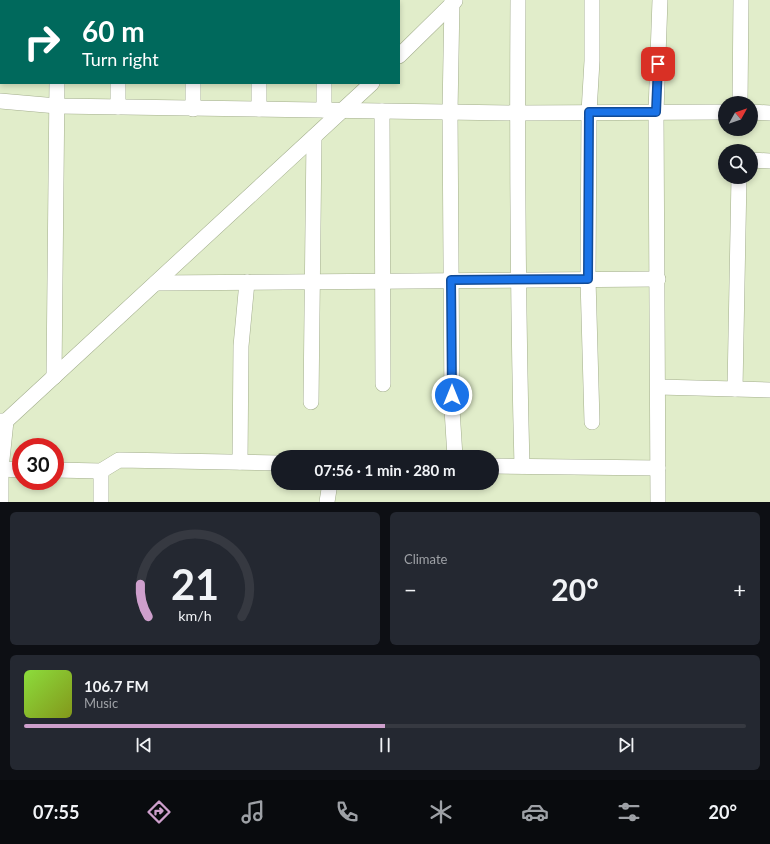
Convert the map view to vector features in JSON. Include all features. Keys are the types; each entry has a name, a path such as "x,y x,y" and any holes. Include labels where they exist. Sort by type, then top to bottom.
{"street":[{"path":"518,0 518,280 522,466"},
{"path":"592,0 592,61 589,112 588,279 592,422"},
{"path":"658,502 656,112 660,0"},
{"path":"740,0 740,96"},
{"path":"400,55 453,1"},
{"path":"453,1 450,112 452,409 455,450"},
{"path":"54,377 57,84"},
{"path":"118,84 118,107"},
{"path":"193,84 193,108"},
{"path":"259,84 259,109"},
{"path":"324,84 324,110"},
{"path":"0,492 3,421 54,377 371,84"},
{"path":"0,101 57,106 343,111 517,113 718,112"},
{"path":"382,111 383,384"},
{"path":"758,112 770,113"},
{"path":"311,402 314,137"},
{"path":"758,160 770,161"},
{"path":"735,389 739,184"},
{"path":"156,283 658,279"},
{"path":"240,462 241,346 248,282"},
{"path":"658,387 770,390"},
{"path":"64,470 101,471 119,460 271,463"},
{"path":"499,466 658,468"},
{"path":"1,470 12,470"},
{"path":"101,471 101,502"},
{"path":"327,502 329,490"}],"route":[{"path":"452,395 451,280 588,279 589,112 656,112 658,64"}]}
